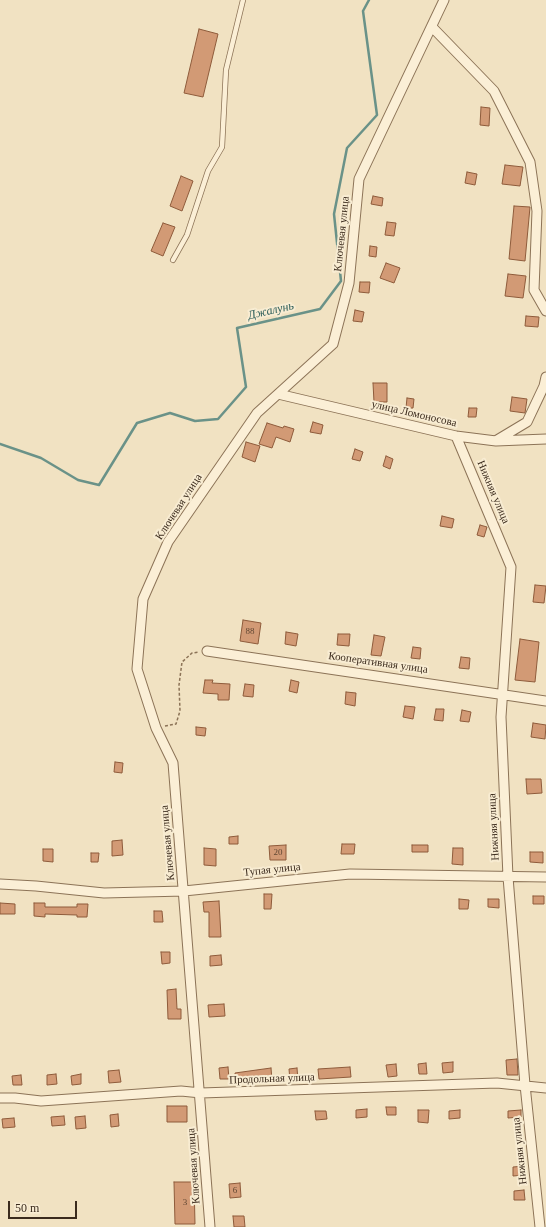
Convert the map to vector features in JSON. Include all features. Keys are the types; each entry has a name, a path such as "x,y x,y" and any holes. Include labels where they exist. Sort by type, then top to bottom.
{"street":[{"name":"Ключевая улица","path":"210,1227 201,1093 173,763 156,728 137,669 143,599 168,542 257,413 333,344 349,283 360,179 444,0"},
{"path":"432,27 494,91 530,162 537,211 534,290 546,311"},
{"path":"496,441 527,422 544,386 546,377"},
{"name":"улица Ломоносова","path":"278,394 456,436 496,441 546,439"},
{"name":"Нижняя улица","path":"456,436 511,567 504,693 501,717 508,877 525,1085 540,1227"},
{"name":"Кооперативная улица","path":"207,651 504,693 546,701"},
{"name":"Тупая улица","path":"0,884 104,893 184,891 350,874 508,877 546,876"},
{"name":"Продольная улица","path":"0,1098 41,1101 181,1091 201,1093 497,1083 546,1088"}],"lane":[{"path":"173,260 187,235 208,171 222,147 226,70 243,0"}],"path":[{"path":"156,728 176,724 180,711 178,684 182,662 192,653 207,651"}],"building":[{"path":"199,29 218,34 203,97 184,93"},
{"path":"481,107 490,108 489,126 480,125"},
{"path":"505,165 523,167 520,186 502,184"},
{"path":"467,172 477,174 475,185 465,183"},
{"path":"181,176 193,181 182,211 170,206"},
{"path":"373,196 383,198 382,206 371,204"},
{"path":"514,206 530,207 525,261 509,259"},
{"path":"387,222 396,223 394,236 385,235"},
{"path":"163,223 175,227 163,256 151,251"},
{"path":"370,246 377,247 376,257 369,256"},
{"path":"386,263 400,268 394,283 380,278"},
{"path":"508,274 526,276 523,298 505,296"},
{"path":"360,282 370,282 369,293 359,292"},
{"path":"355,310 364,312 362,322 353,321"},
{"path":"526,316 539,317 538,327 525,326"},
{"path":"373,383 387,383 387,402 374,402"},
{"path":"512,397 527,399 525,413 510,411"},
{"path":"407,398 414,399 413,408 406,408"},
{"path":"469,408 477,408 476,417 468,417"},
{"path":"313,422 323,425 321,434 310,432"},
{"path":"267,423 283,428 284,426 294,429 290,442 276,437 272,448 259,444"},
{"path":"246,442 260,446 255,462 242,457"},
{"path":"355,449 363,452 360,461 352,459"},
{"path":"386,456 393,459 390,469 383,466"},
{"path":"442,516 454,519 452,528 440,526"},
{"path":"480,525 487,527 484,537 477,535"},
{"path":"535,585 546,586 544,603 533,602"},
{"path":"243,620 261,623 258,644 240,641"},
{"path":"286,632 298,634 296,646 285,644"},
{"path":"338,634 350,634 349,646 337,645"},
{"path":"374,635 385,637 381,656 371,655"},
{"path":"520,639 539,642 535,682 515,680"},
{"path":"413,647 421,648 420,659 411,658"},
{"path":"461,657 470,658 469,669 459,668"},
{"path":"205,680 213,680 212,683 230,684 229,700 218,700 218,694 203,693"},
{"path":"291,680 299,682 297,693 289,691"},
{"path":"245,684 254,685 253,697 243,696"},
{"path":"346,692 356,693 355,706 345,704"},
{"path":"405,706 415,707 413,719 403,717"},
{"path":"436,709 444,709 443,721 434,720"},
{"path":"462,710 471,712 469,722 460,721"},
{"path":"533,723 546,725 545,739 531,737"},
{"path":"196,727 206,728 205,736 196,735"},
{"path":"115,762 123,763 122,773 114,772"},
{"path":"526,779 541,779 542,793 527,794"},
{"path":"238,836 238,844 229,844 229,837"},
{"path":"122,840 123,855 112,856 112,841"},
{"path":"342,844 355,844 354,854 341,854"},
{"path":"286,845 286,860 270,860 269,846"},
{"path":"412,845 428,845 428,852 412,852"},
{"path":"204,848 216,849 216,866 204,865"},
{"path":"453,848 463,848 463,865 452,864"},
{"path":"43,849 53,849 53,862 43,861"},
{"path":"530,852 543,852 543,863 530,862"},
{"path":"91,853 99,853 98,862 91,862"},
{"path":"264,894 272,894 271,909 264,909"},
{"path":"533,896 544,896 544,904 533,904"},
{"path":"459,899 469,900 468,909 459,909"},
{"path":"488,899 499,899 499,908 488,907"},
{"path":"219,901 221,937 209,937 209,912 204,912 203,902"},
{"path":"0,903 15,904 15,914 0,914"},
{"path":"34,903 45,903 45,907 77,907 77,904 88,904 87,917 77,917 77,915 45,914 45,917 34,916"},
{"path":"154,911 162,911 163,922 154,922"},
{"path":"161,952 170,952 170,963 162,964"},
{"path":"221,955 222,965 210,966 210,956"},
{"path":"176,989 177,1009 181,1009 181,1019 168,1019 167,990"},
{"path":"224,1004 225,1016 209,1017 208,1005"},
{"path":"517,1059 518,1075 507,1075 506,1060"},
{"path":"453,1062 453,1072 443,1073 442,1063"},
{"path":"426,1063 427,1074 419,1074 418,1064"},
{"path":"396,1064 397,1076 388,1077 386,1065"},
{"path":"228,1067 229,1079 220,1079 219,1068"},
{"path":"350,1067 351,1077 319,1079 318,1069"},
{"path":"271,1068 272,1080 236,1083 235,1073"},
{"path":"297,1068 298,1080 290,1081 289,1069"},
{"path":"119,1070 121,1082 109,1083 108,1071"},
{"path":"56,1074 57,1084 47,1085 47,1075"},
{"path":"81,1074 81,1084 72,1085 71,1076"},
{"path":"21,1075 22,1085 13,1085 12,1076"},
{"path":"167,1106 187,1106 187,1122 167,1122"},
{"path":"386,1107 396,1107 396,1115 387,1115"},
{"path":"367,1109 367,1117 356,1118 356,1110"},
{"path":"418,1110 429,1110 428,1123 418,1122"},
{"path":"460,1110 460,1118 449,1119 449,1111"},
{"path":"521,1110 521,1117 508,1118 508,1111"},
{"path":"315,1111 326,1111 327,1119 316,1120"},
{"path":"118,1114 119,1126 111,1127 110,1115"},
{"path":"64,1116 65,1125 52,1126 51,1117"},
{"path":"85,1116 86,1128 76,1129 75,1117"},
{"path":"14,1118 15,1127 3,1128 2,1119"},
{"path":"525,1166 525,1175 513,1176 513,1167"},
{"path":"174,1182 194,1182 195,1224 175,1224"},
{"path":"240,1183 241,1197 230,1198 229,1184"},
{"path":"524,1190 525,1200 514,1200 514,1191"},
{"path":"233,1216 244,1216 245,1227 234,1227"}],"waterway":[{"name":"Джалунь","path":"0,444 41,458 78,480 99,485 137,423 170,413 195,421 218,419 246,387 237,328 320,309 341,281 334,214 347,148 377,115 363,11 369,0"}]}
